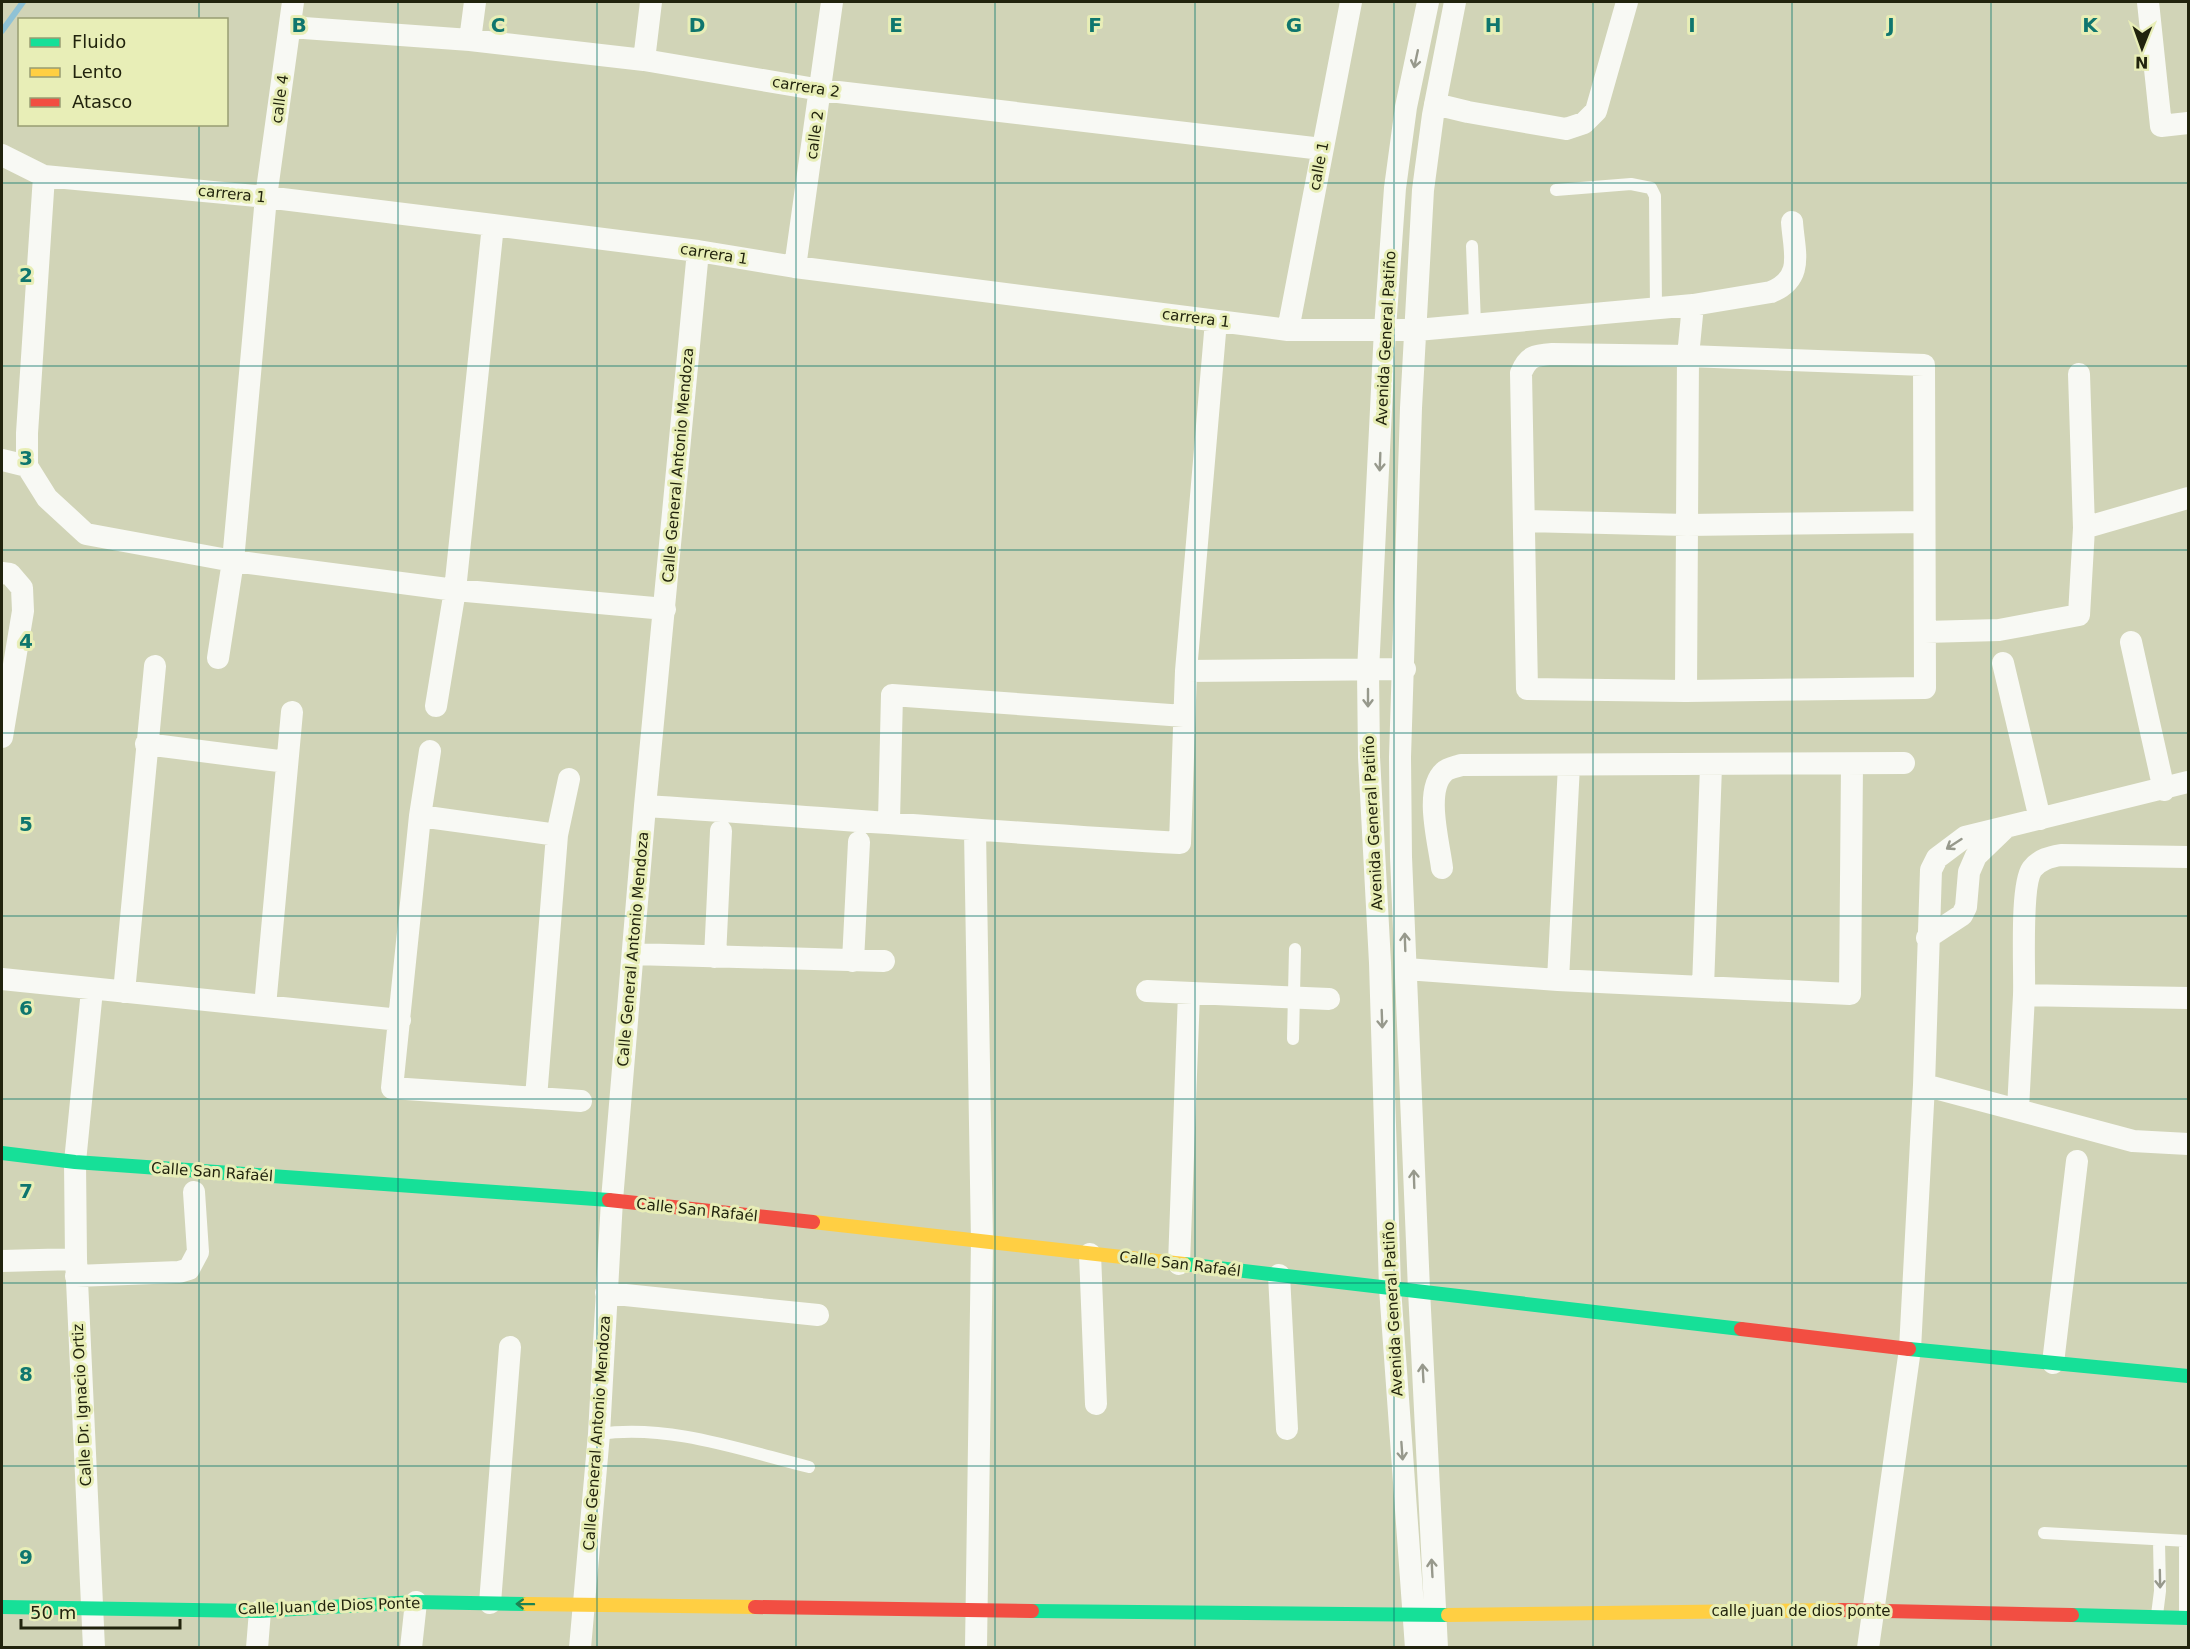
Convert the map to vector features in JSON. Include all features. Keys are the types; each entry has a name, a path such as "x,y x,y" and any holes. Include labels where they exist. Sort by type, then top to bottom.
{"street":[{"name":"calle 4","path":"218,658 233,561 266,197 293,2"},
{"path":"470,40 474,2"},
{"path":"644,60 651,2"},
{"name":"calle 2","path":"795,267 832,2"},
{"name":"calle 1","path":"1288,330 1351,2"},
{"name":"Avenida General Patiño","path":"1428,2 1406,106 1395,188 1385,329 1368,671 1369,758 1380,963 1390,1288 1424,1614 1437,1647"},
{"name":"Avenida General Patiño","path":"1416,1647 1424,1614 1419,1290 1400,757 1405,669 1411,408 1423,190 1435,104 1455,2"},
{"path":"1435,104 1566,129 1584,123 1596,111 1627,2"},
{"path":"2148,2 2160,126 2188,123"},
{"name":"carrera 2","path":"290,27 470,40 644,60 821,90 1322,149"},
{"path":"2,155 44,176 27,433 27,466 47,498 86,534 233,561 455,590 665,609"},
{"name":"carrera 1","path":"44,176 266,197 493,225 698,251 795,267 1288,330 1417,330 1693,305 1771,292 1783,287 1795,270 1792,222"},
{"path":"436,706 455,590 493,225"},
{"name":"Calle General Antonio Mendoza","path":"580,1647 599,1434 612,1200 645,806 698,251"},
{"path":"1686,691 1688,356 1693,305"},
{"path":"645,806 889,821 975,831 1180,843 1186,671 1216,321"},
{"path":"1552,354 1688,356 1924,365 1925,688 1686,691 1527,689 1521,373 1526,360 1535,355 1552,354"},
{"path":"1925,632 1999,630 2079,615 2084,528 2079,374"},
{"path":"2,460 27,466"},
{"path":"2084,528 2188,498"},
{"path":"1525,521 1687,525 1924,522"},
{"path":"2,573 10,574 22,588 24,611 2,736"},
{"path":"2131,642 2164,790"},
{"path":"2003,663 2040,819"},
{"path":"124,992 155,666"},
{"path":"1186,671 1405,669"},
{"path":"889,821 892,695 1184,716"},
{"path":"265,1006 292,712"},
{"path":"146,744 287,762"},
{"path":"430,751 420,816 392,1088 581,1101"},
{"path":"1442,868 1433,796 1436,781 1445,770 1461,765 1711,766 1904,763"},
{"path":"1406,969 1558,980 1850,994 1851,764"},
{"path":"1558,980 1569,765"},
{"path":"1702,987 1711,766"},
{"path":"536,1098 557,835 569,779"},
{"path":"1868,1647 1910,1349 1924,1084 1931,870 1936,858 1965,837 2188,783"},
{"path":"420,816 557,835"},
{"path":"1927,938 1962,915 1967,900 1969,872 1976,856 2005,828"},
{"path":"715,957 721,831"},
{"path":"975,831 982,1241 976,1647"},
{"path":"853,961 859,842"},
{"path":"2018,1109 2024,995 2025,888 2031,870 2043,859 2061,855 2188,857"},
{"path":"633,954 884,962"},
{"path":"2,980 400,1020"},
{"name":"Calle Dr. Ignacio Ortiz","path":"92,990 75,1162 76,1267 94,1647"},
{"path":"1148,991 1329,999"},
{"path":"1179,1264 1189,993"},
{"path":"2024,995 2188,998"},
{"path":"1924,1084 2133,1141 2188,1144"},
{"name":"Calle San Rafaél","path":"2,1153 75,1162 612,1200 1419,1290 1910,1349 2188,1376"},
{"path":"2053,1363 2077,1161"},
{"path":"2,1261 179,1272 189,1269 198,1252 194,1192"},
{"path":"1090,1254 1096,1404"},
{"path":"1279,1275 1287,1429"},
{"path":"606,1293 818,1314"},
{"path":"489,1603 510,1347"},
{"path":"411,1647 416,1602"},
{"name":"Calle Juan de Dios Ponte","path":"2,1607 260,1611 416,1602 976,1611"},
{"name":"calle juan de dios ponte","path":"976,1611 1424,1614 1872,1610 2187,1618"},
{"path":"257,1647 260,1611"}],"lane":[{"path":"1556,190 1631,184 1651,188 1655,196 1656,307"},
{"path":"1472,246 1475,324"},
{"path":"1293,1040 1295,949"},
{"path":"599,1434 639,1431 704,1440 809,1467"},
{"path":"2044,1533 2187,1541 2187,1618"},
{"path":"2157,1617 2160,1591 2159,1541"}],"waterway":[{"path":"2,31 23,2"}],"traffic: fast":[{"path":"2,1153 75,1162 609,1200"},
{"path":"1184,1264 1741,1329"},
{"path":"1909,1349 2188,1376"},
{"path":"2,1607 260,1611 416,1602 526,1604"},
{"path":"1032,1611 1448,1615"},
{"path":"2072,1615 2188,1618"}],"traffic: slow":[{"path":"813,1222 1184,1264"},
{"path":"526,1604 755,1607"},
{"path":"1448,1615 1841,1610"}],"traffic: jam":[{"path":"609,1200 813,1222"},
{"path":"1741,1329 1909,1349"},
{"path":"755,1607 1032,1611"},
{"path":"1841,1610 2072,1615"}]}
